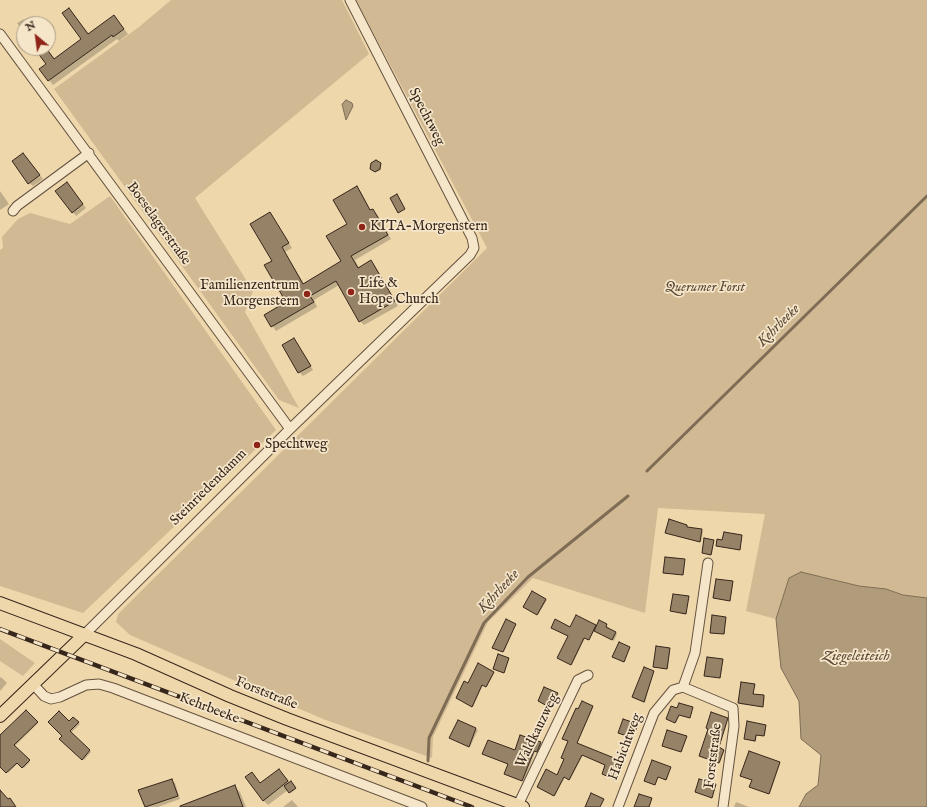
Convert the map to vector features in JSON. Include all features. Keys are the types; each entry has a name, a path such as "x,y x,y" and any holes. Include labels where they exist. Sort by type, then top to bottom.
{"main road":[{"name":"Forststraße","path":"0,603 136,654 237,699 520,806"},
{"name":"Steinriedendamm","path":"0,716 85,634"}],"street":[{"name":"Spechtweg","path":"350,0 472,238 474,248"},
{"name":"Boeselagerstraße","path":"0,34 21,65 27,70 89,153 290,429"},
{"path":"13,211 17,206 89,153"},
{"name":"Steinriedendamm","path":"85,634 290,429 464,261 474,248"},
{"path":"683,687 695,653 708,563"},
{"name":"Waldkauzweg","path":"520,806 578,680 588,675"},
{"name":"Kehrbeeke","path":"33,684 44,696 51,698 60,697 86,685 99,684 113,688 422,807"},
{"name":"Forststraße","path":"683,687 733,708 734,726 723,807"},
{"name":"Habichtweg","path":"618,807 654,713 673,690 683,687"}],"green space":[{"path":"171,0 342,0 369,54 195,198 253,291 245,312 299,408 279,400 54,89 139,27"},
{"name":"Querumer Forst","path":"356,0 927,0 927,598 903,595 886,589 859,586 820,576 789,578 776,619 746,611 765,514 658,508 645,613 533,578 488,622 433,737 432,758 323,719 130,635 116,622 118,614 487,248"},
{"path":"110,196 276,430 83,613 0,586 0,250 3,248 2,237 18,219 30,213 70,224"},
{"path":"0,639 35,663 23,676 0,661"}],"water":[{"path":"346,100 352,103 353,106 346,120 342,104"},
{"name":"Ziegeleiteich","path":"801,572 859,586 886,589 903,595 927,598 927,807 799,807 806,794 818,785 821,755 801,739 799,701 781,668 776,619 789,578"}],"building":[{"path":"69,8 88,34 114,15 124,29 113,37 112,35 48,81 39,69 46,64 40,56 52,56 54,59 81,39 62,13"},
{"path":"23,153 40,175 28,184 12,161"},
{"path":"376,160 381,163 380,169 375,172 370,169 371,163"},
{"path":"67,182 83,204 72,213 55,191"},
{"path":"357,186 370,210 373,209 388,235 351,256 358,268 371,260 395,301 359,322 336,281 310,296 314,302 271,327 264,315 286,302 264,265 272,261 250,224 270,212 289,243 282,247 303,284 341,261 326,236 347,224 333,200"},
{"path":"397,194 405,209 398,213 390,198"},
{"path":"294,338 311,366 298,373 282,345"},
{"path":"669,519 687,525 687,527 702,529 700,542 665,533"},
{"path":"724,532 742,535 740,550 716,546 717,539 722,540"},
{"path":"704,538 714,540 711,555 702,553"},
{"path":"665,557 685,559 683,575 663,573"},
{"path":"716,579 733,581 730,601 713,598"},
{"path":"532,591 546,599 537,615 523,607"},
{"path":"673,594 689,596 686,614 670,611"},
{"path":"576,615 596,625 589,640 584,638 571,665 557,658 568,636 551,628 555,619 570,627"},
{"path":"712,615 726,617 724,634 710,633"},
{"path":"506,619 516,624 503,652 492,648"},
{"path":"599,620 607,624 606,627 616,632 612,640 594,631"},
{"path":"619,642 630,647 624,662 612,657"},
{"path":"656,646 670,648 667,669 653,667"},
{"path":"498,654 509,658 504,673 493,669"},
{"path":"707,657 723,659 720,678 704,676"},
{"path":"478,663 494,672 486,687 482,685 472,707 456,698 464,681 468,683"},
{"path":"644,667 654,671 644,702 632,697"},
{"path":"741,682 755,684 753,694 764,695 763,707 738,703"},
{"path":"544,687 558,693 551,708 538,701"},
{"path":"582,701 593,706 577,743 624,762 616,780 602,774 605,765 582,755 569,780 564,777 554,796 537,787 546,769 557,775 564,759 561,758 568,741 562,739 576,708 578,709"},
{"path":"679,703 693,707 690,718 679,715 675,723 666,719 671,706 677,708"},
{"path":"26,710 38,722 14,745 30,760 22,768 17,763 6,773 0,767 0,735"},
{"path":"59,711 69,721 73,717 79,722 70,731 90,750 82,760 59,739 62,736 48,722"},
{"path":"711,712 728,718 719,747 724,750 719,763 699,756 708,729 706,728"},
{"path":"623,719 638,724 633,738 618,733"},
{"path":"458,720 476,728 469,747 449,738"},
{"path":"747,721 766,725 764,736 756,735 755,741 744,739"},
{"path":"667,730 687,736 681,752 662,746"},
{"path":"520,735 541,742 537,752 534,751 522,781 504,774 508,764 482,754 488,740 515,750"},
{"path":"749,751 780,762 769,794 749,787 752,780 740,776"},
{"path":"652,760 671,767 666,780 658,777 655,785 644,781"},
{"path":"279,769 288,781 263,801 245,777 252,772 260,783"},
{"path":"172,779 178,796 145,807 138,790"},
{"path":"699,779 716,784 712,798 695,792"},
{"path":"291,781 296,788 289,793 284,786"},
{"path":"235,785 243,807 180,807 180,806"},
{"path":"0,790 8,799 10,798 16,807 0,807"},
{"path":"591,793 604,799 600,807 585,807"},
{"path":"639,794 652,798 649,807 634,807"}],"waterway":[{"name":"Kehrbeeke","path":"647,471 927,196"},
{"name":"Kehrbeeke","path":"428,761 429,738 484,623 528,577 628,496"}],"railway":[{"path":"0,629 472,807"}],"place":[{"name":"KITA-Morgenstern","path":"362,227"},
{"name":"Life & Hope Church","path":"351,292"},
{"name":"Familienzentrum Morgenstern","path":"307,294"},
{"name":"Spechtweg","path":"257,445"}]}
